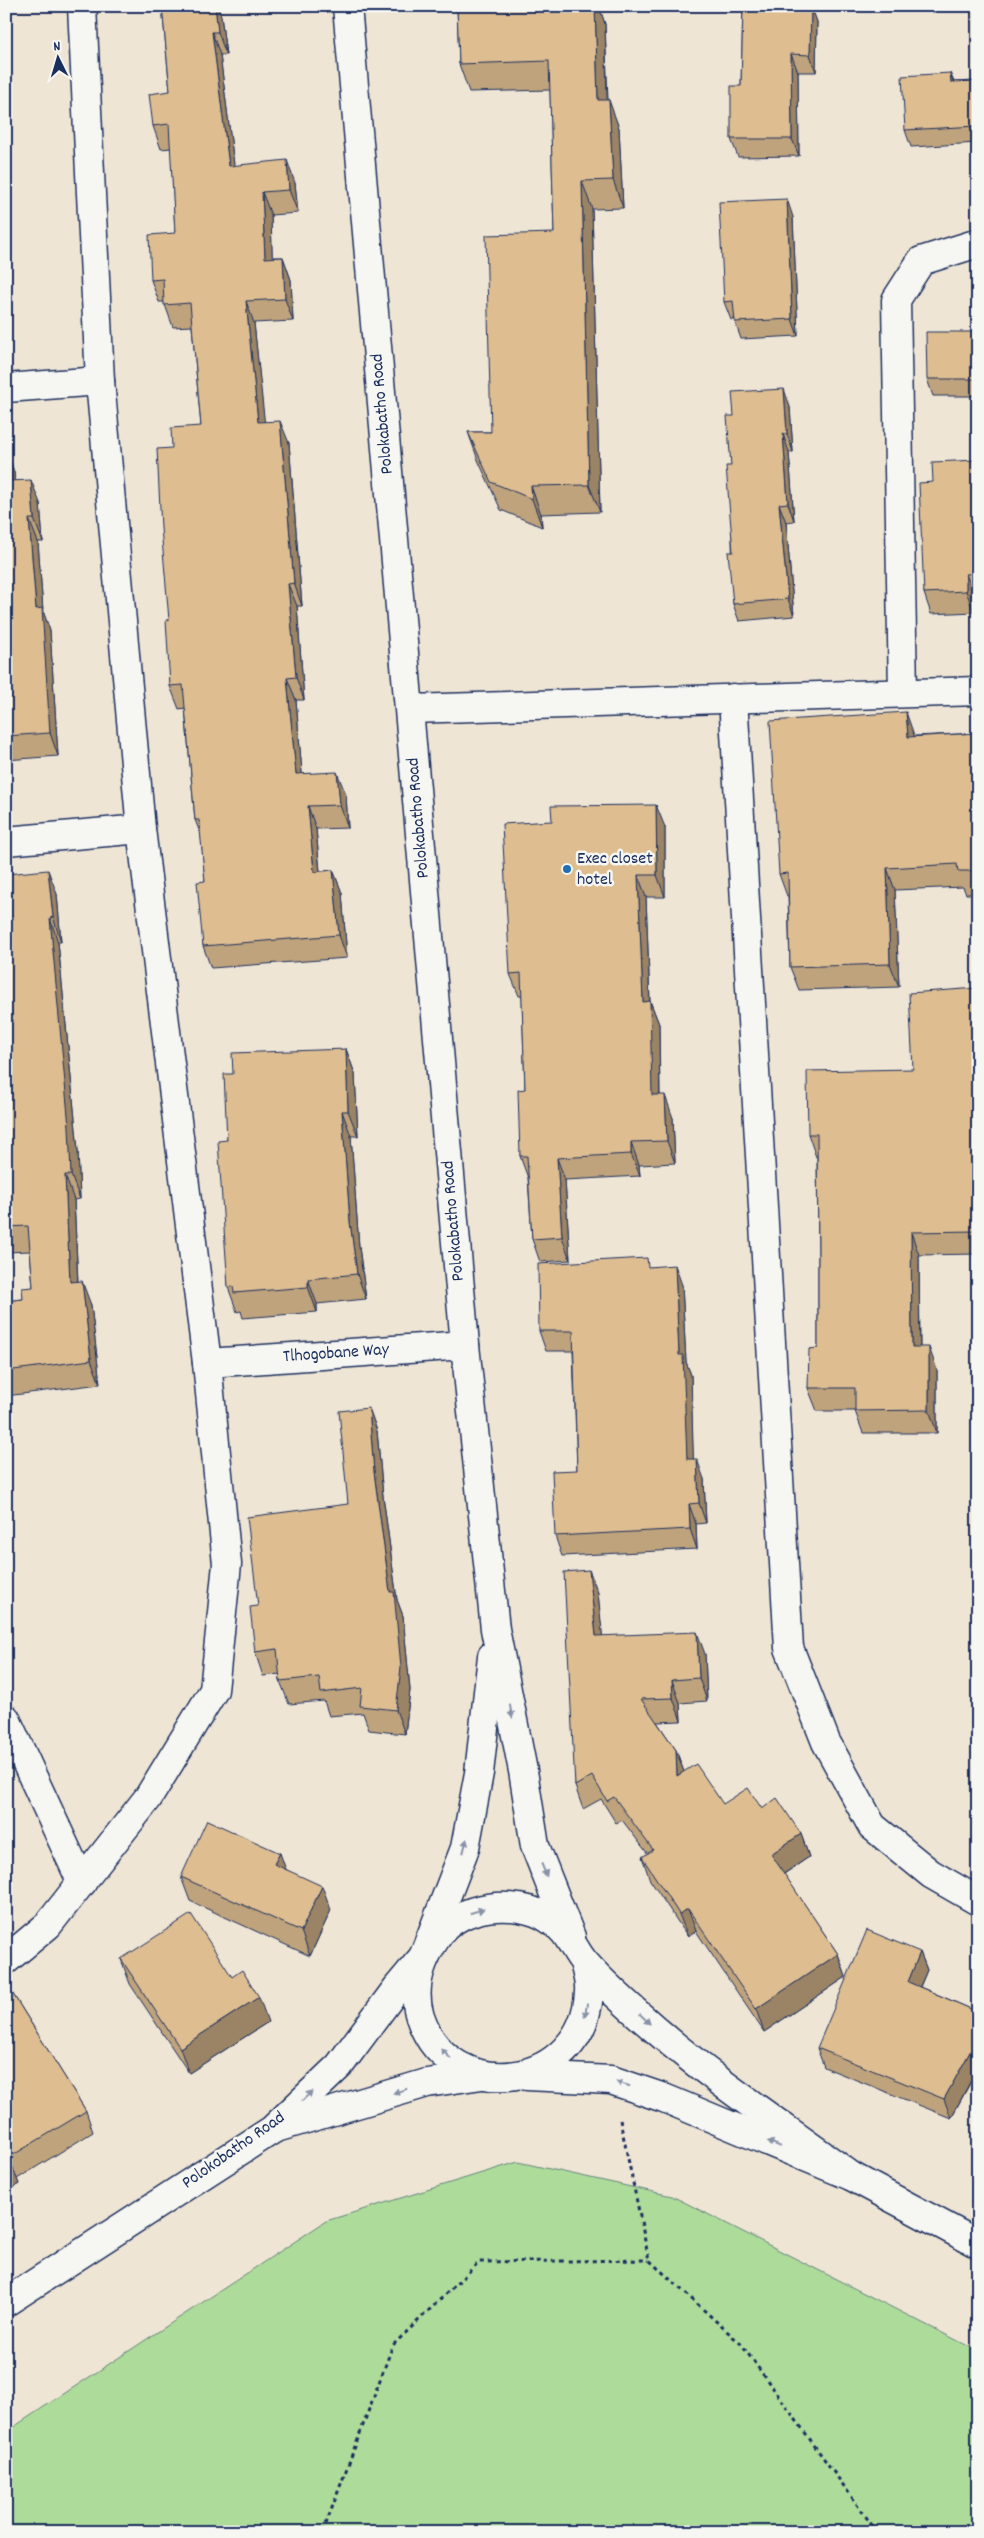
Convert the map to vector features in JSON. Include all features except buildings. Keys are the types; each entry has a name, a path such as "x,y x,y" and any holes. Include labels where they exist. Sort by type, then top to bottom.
{"street":[{"path":"6,1960 48,1925 148,1798 214,1690 227,1564 206,1363 141,829 100,381 82,6"},
{"name":"Polokabatho Road","path":"347,6 465,1345 495,1629"},
{"path":"903,692 896,300 921,260 978,243"},
{"path":"6,388 100,381"},
{"path":"410,709 978,691"},
{"path":"733,698 789,1648 826,1742 872,1826 931,1874 978,1901"},
{"path":"6,841 141,829"},
{"name":"Tlhogobane Way","path":"206,1363 465,1345"},
{"path":"495,1629 534,1846 571,1937 584,1962 590,1991 585,2019 571,2044 550,2064 523,2076"},
{"path":"482,2075 455,2063 433,2043 420,2016 416,1987 424,1957 465,1848 479,1773 495,1629"},
{"path":"6,1719 82,1882"},
{"path":"424,1957 439,1933 463,1915 491,1906 521,1907 549,1918 571,1937"},
{"name":"Polokobatho Road","path":"6,2302 272,2130 339,2066 397,1988 424,1957"},
{"path":"584,1962 655,2029 714,2076 852,2176"},
{"path":"272,2130 427,2083 482,2075 611,2080 664,2098 852,2176 978,2244"}],"path":[{"path":"611,2080 649,2260 741,2344 877,2532"},
{"path":"323,2532 393,2345 479,2262 649,2260"}],"green space":[{"path":"518,2162 672,2196 978,2351 978,2532 6,2532 6,2432 326,2221"}],"place":[{"name":"Exec closet hotel","path":"567,869"}]}
